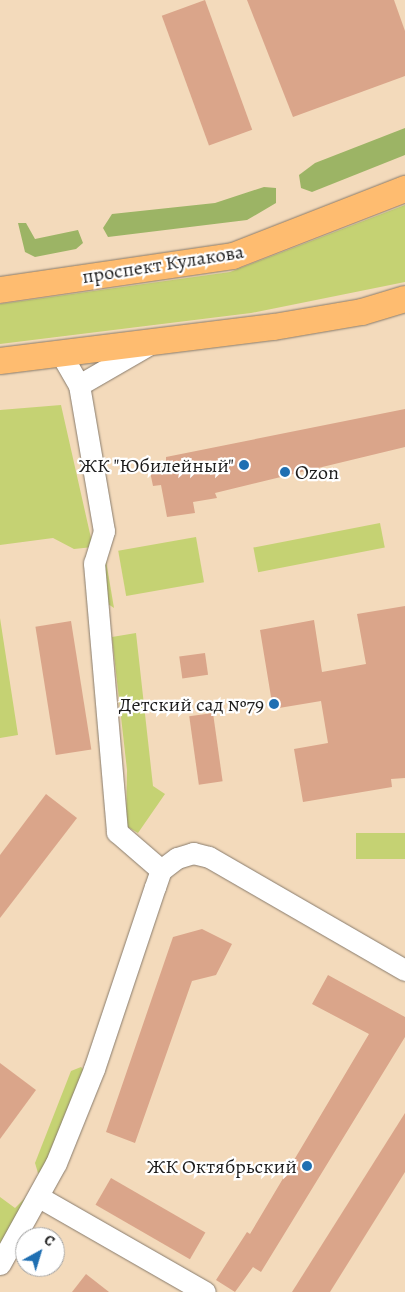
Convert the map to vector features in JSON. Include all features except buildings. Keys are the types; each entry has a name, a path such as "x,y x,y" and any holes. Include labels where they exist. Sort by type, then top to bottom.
{"main road":[{"name":"проспект Кулакова","path":"0,290 234,256 405,189"},
{"path":"0,361 284,326 362,312 405,299"}],"street":[{"path":"80,385 155,342"},
{"path":"61,354 80,385 104,531 94,562 117,832 161,870"},
{"path":"0,1264 39,1197 94,1069 161,870 176,858 193,853 209,857 405,970"},
{"path":"39,1197 204,1292"}],"green space":[{"path":"405,128 405,155 312,192 301,188 299,175 315,163"},
{"path":"264,187 276,188 276,203 247,220 108,237 103,228 112,214 215,203"},
{"path":"405,205 405,282 251,313 0,344 0,304 230,272"},
{"path":"18,223 26,223 35,239 78,230 83,243 76,249 35,257 25,252"},
{"path":"61,405 93,547 74,549 53,538 0,545 0,410"},
{"path":"380,523 385,548 258,572 253,548"},
{"path":"196,537 204,582 126,596 118,551"},
{"path":"105,555 114,608 105,602 100,568"},
{"path":"0,618 18,735 0,738"},
{"path":"136,633 153,786 165,794 138,833 126,826 127,770 112,637"},
{"path":"356,833 405,833 405,859 356,859"},
{"path":"81,1067 84,1070 44,1174 38,1173 35,1163 71,1071"},
{"path":"28,1195 0,1257 0,1197 15,1208"}],"place":[{"name":"ЖК \"Юбилейный\"","path":"244,465"},
{"name":"Ozon","path":"285,472"},
{"name":"Детский сад №79","path":"274,704"},
{"name":"ЖК Октябрьский","path":"307,1166"}]}
